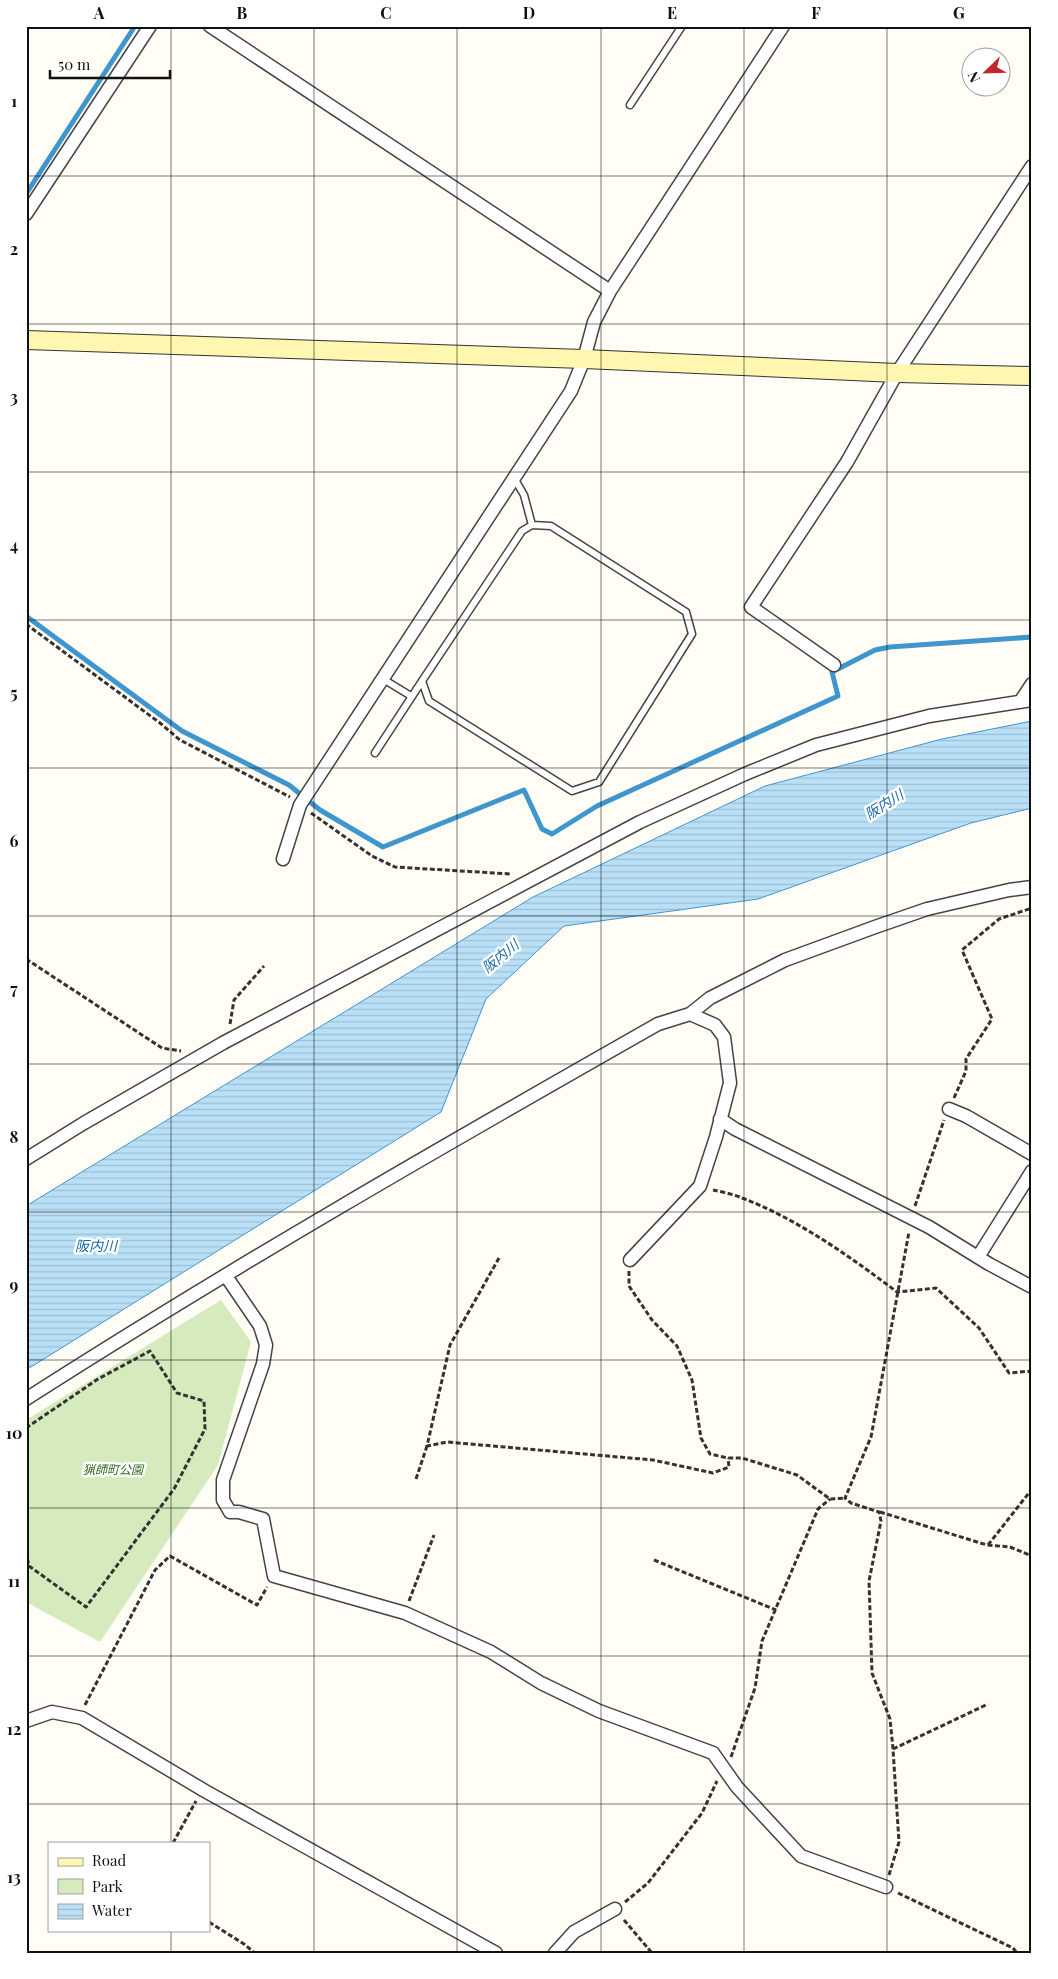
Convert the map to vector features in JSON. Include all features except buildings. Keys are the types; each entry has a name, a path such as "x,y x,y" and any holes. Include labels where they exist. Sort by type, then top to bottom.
{"street":[{"path":"26,214 150,26"},
{"path":"210,26 610,291"},
{"path":"282,859 300,805 570,390 584,358 594,322 610,291 783,26"},
{"path":"834,665 751,607 847,462 897,373 1032,166"},
{"path":"26,340 584,358 897,373 1032,376"},
{"path":"26,1159 84,1123 223,1043 530,882 640,822 745,774 816,745 929,716 1026,701 1032,684"},
{"path":"26,1399 106,1348 394,1174 658,1024 690,1014 710,998 794,957 927,909 1009,890 1032,887"},
{"path":"630,1260 700,1186 730,1083 724,1037 715,1025 690,1014"},
{"path":"949,1109 966,1116 1032,1154"},
{"path":"720,1119 735,1129 912,1218 1032,1287"},
{"path":"978,1257 1032,1171"},
{"path":"226,1276 260,1326 266,1346 263,1364 223,1480 223,1500 230,1512 239,1512 263,1519 274,1576 405,1613 491,1652 541,1683 599,1710 714,1753 737,1787 801,1856 886,1887"},
{"path":"26,1721 52,1712 82,1718 205,1791 496,1953"},
{"path":"555,1953 574,1932 615,1909"}],"lane":[{"path":"630,105 682,26"},
{"path":"514,478 524,495 532,525"},
{"path":"375,753 411,696 522,531 532,525 551,526 686,612 692,634 599,782 572,792 429,701 422,681"},
{"path":"383,679 411,696"}],"path":[{"path":"26,624 160,723 180,740 285,793 372,856 395,867 516,874 530,882"},
{"path":"845,1498 871,1437 897,1292 916,1202 940,1130 966,1071 966,1059 992,1019 962,950 999,919 1032,908"},
{"path":"26,960 162,1048 182,1051 190,1048"},
{"path":"223,1043 230,1022 234,1000 264,966"},
{"path":"700,1186 742,1198 793,1223 861,1265 897,1292 936,1288 979,1328 1009,1373 1032,1371"},
{"path":"416,1479 427,1446 450,1345 499,1258"},
{"path":"630,1260 628,1286 652,1320 677,1346 692,1380 701,1438 710,1454 728,1458 742,1458 797,1475 830,1499"},
{"path":"26,1428 98,1379 150,1351 177,1393 204,1401 205,1429 174,1489 86,1607 28,1566 26,1552"},
{"path":"427,1446 448,1442 653,1460 713,1473 729,1467 728,1458"},
{"path":"987,1545 1032,1489"},
{"path":"652,1953 615,1909 634,1896 648,1883 702,1813 722,1765 731,1756 754,1688 762,1641 818,1509 830,1499 845,1498 851,1503 879,1512 987,1545 1010,1547 1032,1556"},
{"path":"879,1512 881,1521 870,1581 872,1673 890,1719 899,1842 886,1887 1013,1948 1018,1953"},
{"path":"405,1613 434,1536"},
{"path":"82,1718 84,1707 156,1570 170,1556 257,1606 274,1576"},
{"path":"654,1560 776,1610"},
{"path":"893,1749 988,1704"},
{"path":"174,1842 198,1798 205,1791"},
{"path":"210,1923 255,1953"}],"green space":[{"name":"猟師町公園","path":"221,1300 251,1342 218,1465 100,1642 26,1602 26,1420"}],"water":[{"name":"阪内川","path":"1032,721 1032,808 971,823 758,899 564,926 486,999 441,1112 26,1370 26,1206 533,897 765,786 942,739"}],"waterway":[{"path":"26,194 135,26"},
{"path":"26,616 182,731 289,785 320,810 383,847 524,790 542,829 552,834 597,806 838,696 832,672 875,650 890,647 1032,637"}]}
